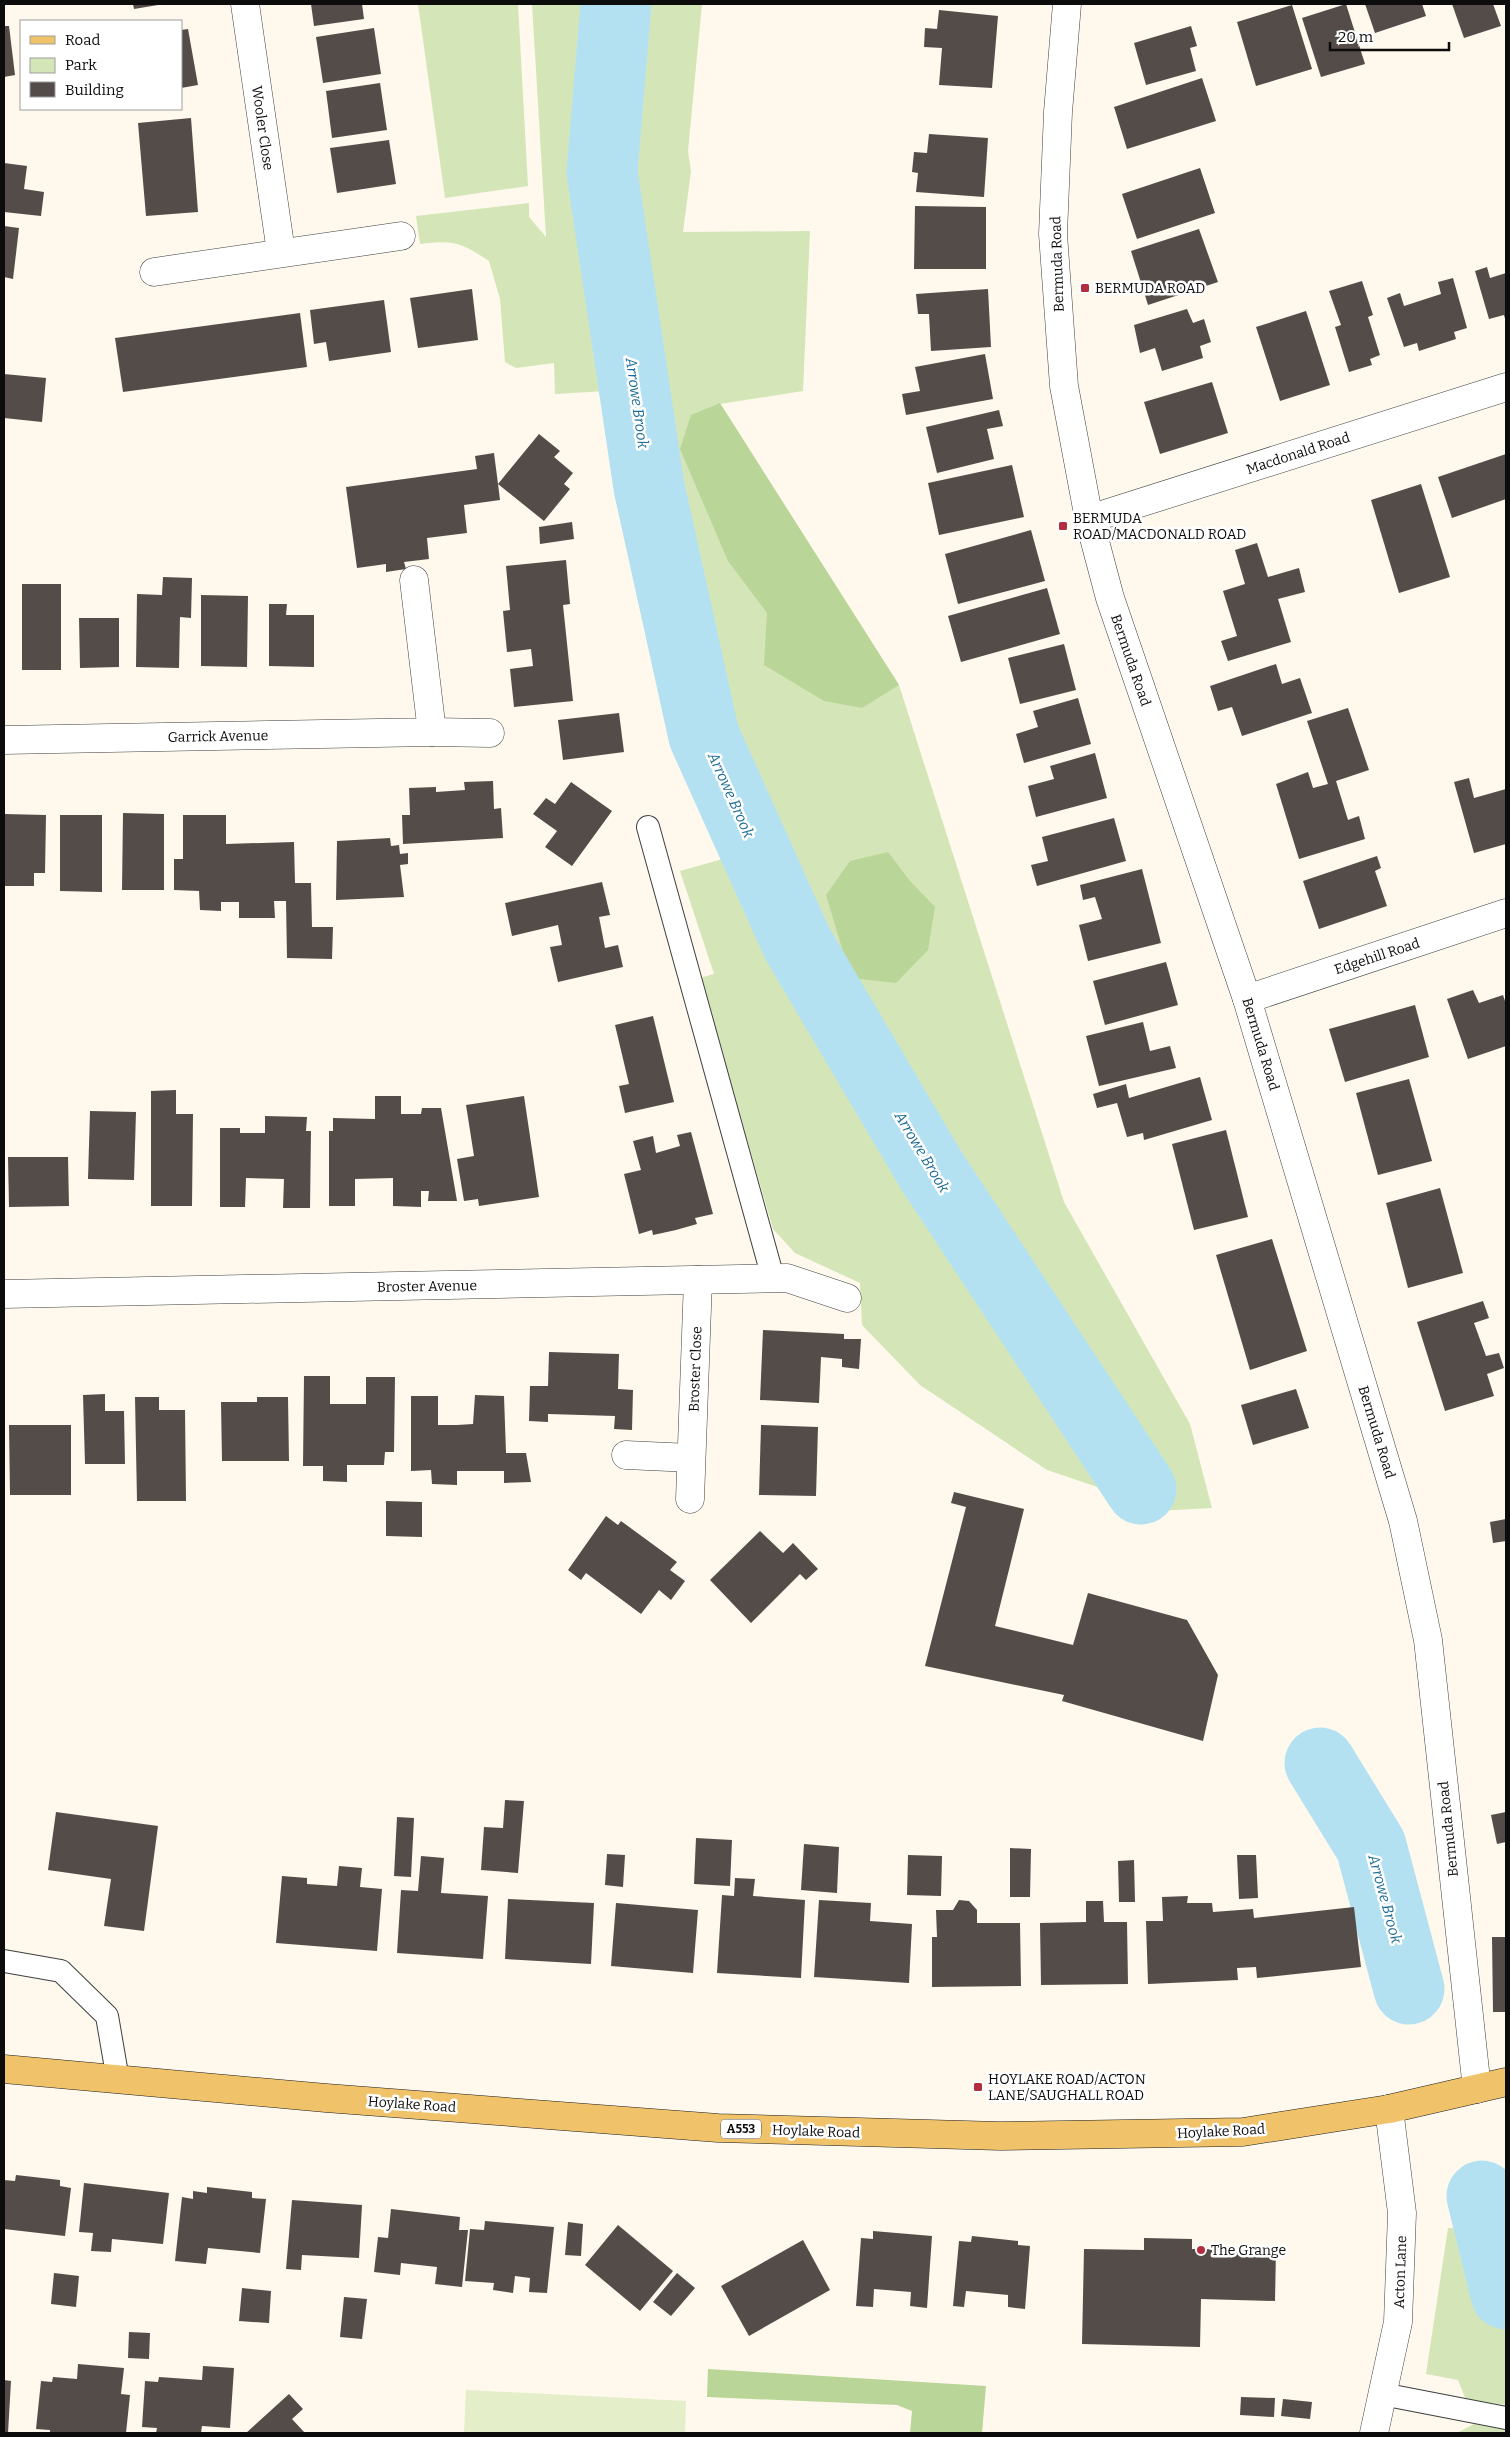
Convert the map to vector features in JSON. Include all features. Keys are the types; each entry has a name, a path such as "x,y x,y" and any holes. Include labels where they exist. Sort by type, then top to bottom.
{"main road":[{"name":"Hoylake Road","path":"4,2069 118,2080 718,2128 1000,2136 1243,2132 1389,2109 1506,2082"}],"street":[{"name":"Wooler Close","path":"245,4 281,252"},
{"name":"Bermuda Road","path":"1067,4 1058,112 1053,234 1064,386 1089,519 1110,598 1247,999 1382,1449 1409,1549 1428,1640 1477,2089"},
{"path":"154,272 401,236"},
{"name":"Macdonald Road","path":"1089,519 1506,387"},
{"path":"414,580 432,732"},
{"name":"Garrick Avenue","path":"4,740 432,732 490,733"},
{"name":"Edgehill Road","path":"1247,999 1506,913"},
{"name":"Broster Avenue","path":"4,1294 787,1278 847,1298"},
{"name":"Broster Close","path":"690,1499 698,1280"},
{"path":"626,1455 691,1458"},
{"name":"Acton Lane","path":"1374,2433 1398,2322 1402,2213 1389,2109"}],"lane":[{"path":"648,827 773,1278"},
{"path":"4,1961 61,1971 108,2016 118,2080"},
{"path":"1382,2394 1502,2417"}],"green space":[{"path":"418,4 518,4 528,186 445,198"},
{"path":"532,4 702,4 688,151 691,171 683,232 810,231 803,391 720,404 899,685 1064,1202 1190,1424 1212,1508 1156,1511 1141,1489 1127,1497 1047,1470 920,1385 862,1325 860,1283 795,1253 773,1229 700,978 714,974 680,871 755,850 723,778 702,780 664,683 638,591 606,391 555,394 554,363 516,368 505,362 500,299 489,261 471,250 456,244 441,242 420,244 416,216 529,203 529,217 546,237"},
{"path":"720,403 899,685 862,708 824,701 764,665 767,613 728,561 680,449 691,415"},
{"path":"888,852 910,881 935,907 928,950 896,983 851,978 826,895 850,861"},
{"path":"1448,2228 1490,2230 1506,2294 1506,2405 1466,2400 1458,2380 1426,2374"},
{"path":"708,2369 986,2386 982,2433 910,2433 912,2411 897,2405 707,2397"},
{"path":"466,2390 686,2401 685,2433 464,2433"},
{"path":"1474,2424 1506,2429 1506,2433 1457,2433"}],"building":[{"path":"133,4 158,4 158,5 134,9"},
{"path":"311,4 362,4 364,19 314,26"},
{"path":"1346,4 1365,64 1321,77 1302,18"},
{"path":"1365,4 1422,4 1426,16 1375,33"},
{"path":"1452,4 1493,4 1501,26 1464,38"},
{"path":"1292,5 1312,69 1256,86 1237,22"},
{"path":"939,10 998,16 992,88 939,85 942,48 924,47 925,28 937,29"},
{"path":"4,26 9,26 15,75 4,77"},
{"path":"1191,26 1197,46 1190,48 1196,71 1146,85 1134,43"},
{"path":"374,28 381,74 323,83 316,37"},
{"path":"188,29 198,85 182,88 182,30"},
{"path":"1202,78 1216,121 1127,149 1114,107"},
{"path":"380,83 387,130 332,138 326,91"},
{"path":"191,118 198,212 146,216 138,123"},
{"path":"929,134 988,138 984,197 916,192 918,173 912,172 914,152 927,153"},
{"path":"389,140 396,184 337,193 330,148"},
{"path":"4,163 27,166 24,189 44,192 41,216 4,212"},
{"path":"1200,168 1215,213 1137,239 1122,194"},
{"path":"915,206 986,207 986,269 914,269"},
{"path":"4,226 19,228 13,279 4,277"},
{"path":"1199,229 1218,282 1148,305 1131,251"},
{"path":"1487,267 1490,278 1506,273 1506,322 1504,315 1489,319 1475,271"},
{"path":"1453,278 1467,328 1454,332 1456,339 1419,351 1417,343 1404,347 1387,298 1400,293 1404,306 1441,294 1438,282"},
{"path":"1362,281 1373,315 1368,317 1380,355 1370,359 1372,365 1349,372 1335,327 1341,325 1329,291"},
{"path":"472,289 478,340 418,348 410,298"},
{"path":"988,289 991,347 931,351 929,314 918,314 916,294"},
{"path":"384,300 391,352 329,361 326,342 314,344 310,310"},
{"path":"1187,309 1193,323 1204,319 1211,342 1200,346 1203,358 1162,371 1155,348 1140,353 1134,325"},
{"path":"1306,311 1330,385 1280,401 1256,327"},
{"path":"300,313 307,367 123,392 115,338"},
{"path":"985,354 993,399 906,415 902,394 920,391 915,367"},
{"path":"4,374 46,378 42,422 4,418"},
{"path":"1212,382 1228,433 1160,454 1144,402"},
{"path":"999,410 1003,426 987,429 994,459 937,473 926,427"},
{"path":"539,434 560,451 554,457 573,473 564,484 570,489 544,521 498,484"},
{"path":"494,453 500,500 464,505 467,533 427,538 429,559 404,562 406,569 386,572 386,564 357,568 346,487 477,469 475,456"},
{"path":"1506,454 1506,499 1452,518 1438,477"},
{"path":"1012,465 1024,517 939,535 928,483"},
{"path":"1421,484 1450,577 1399,593 1371,500"},
{"path":"572,522 574,539 540,544 539,527"},
{"path":"1031,530 1045,581 958,604 945,554"},
{"path":"1257,543 1268,577 1299,568 1305,592 1278,599 1291,642 1228,661 1221,641 1237,636 1223,591 1245,584 1235,550"},
{"path":"566,560 570,604 563,605 573,701 514,707 510,669 533,666 531,649 507,652 503,611 510,610 506,566"},
{"path":"163,577 192,578 191,618 180,617 179,668 136,667 137,594 162,595"},
{"path":"22,584 61,584 61,670 22,670"},
{"path":"1047,588 1060,634 961,662 948,616"},
{"path":"201,595 248,596 247,667 201,666"},
{"path":"269,604 287,604 286,615 314,615 314,667 269,666"},
{"path":"79,618 119,618 119,667 80,668"},
{"path":"1064,644 1076,690 1020,704 1008,658"},
{"path":"1276,664 1282,684 1300,678 1312,713 1242,736 1232,707 1218,711 1210,686"},
{"path":"1078,698 1091,744 1024,763 1016,734 1038,727 1033,711"},
{"path":"1348,708 1369,770 1336,781 1348,820 1359,816 1365,839 1299,859 1276,784 1308,772 1313,788 1328,784 1307,721"},
{"path":"619,713 624,752 563,760 558,720"},
{"path":"1095,753 1107,798 1036,817 1028,786 1054,779 1050,766"},
{"path":"1469,778 1474,798 1506,789 1506,844 1474,853 1454,782"},
{"path":"493,781 494,809 501,808 503,838 403,844 402,815 410,815 409,788 436,787 436,792 465,790 464,782"},
{"path":"571,782 612,811 572,866 545,847 557,831 533,814 546,798 555,804"},
{"path":"123,813 164,814 164,890 122,890"},
{"path":"5,814 46,815 45,873 34,873 34,886 4,886"},
{"path":"60,815 102,815 102,892 60,891"},
{"path":"183,815 226,815 226,844 294,842 295,883 311,883 312,927 333,927 332,959 287,958 286,901 274,901 275,918 239,918 239,902 221,902 221,911 200,910 199,891 174,890 174,859 183,859"},
{"path":"1114,818 1126,861 1037,886 1031,865 1048,861 1042,837"},
{"path":"390,838 391,846 399,845 400,854 408,853 408,864 400,865 404,897 336,900 337,841"},
{"path":"1377,856 1381,868 1375,871 1387,906 1319,929 1303,881"},
{"path":"1142,869 1161,943 1088,961 1079,925 1102,919 1095,897 1083,900 1080,885"},
{"path":"602,882 610,915 599,917 605,948 618,945 623,967 558,982 550,947 562,945 558,925 512,936 505,903"},
{"path":"1166,962 1178,1005 1105,1025 1093,981"},
{"path":"1473,990 1479,1003 1503,995 1506,1004 1506,1046 1468,1059 1447,999"},
{"path":"1415,1005 1429,1057 1345,1082 1329,1029"},
{"path":"653,1016 674,1102 625,1113 619,1086 629,1084 615,1025"},
{"path":"1143,1022 1150,1051 1170,1046 1176,1068 1099,1086 1086,1036"},
{"path":"1200,1077 1212,1120 1144,1140 1143,1133 1127,1137 1117,1103 1097,1108 1093,1094 1126,1084 1129,1098"},
{"path":"1409,1079 1432,1161 1378,1175 1356,1093"},
{"path":"176,1090 176,1114 193,1114 192,1206 151,1206 151,1091"},
{"path":"375,1096 401,1096 401,1114 421,1114 422,1108 441,1108 457,1201 428,1201 429,1191 421,1191 421,1207 393,1206 393,1178 355,1179 355,1206 329,1206 329,1131 333,1131 333,1118 375,1119"},
{"path":"524,1096 539,1197 479,1206 478,1199 464,1201 457,1159 474,1156 466,1105"},
{"path":"90,1111 136,1112 134,1180 88,1179"},
{"path":"265,1116 307,1117 306,1131 311,1131 310,1208 283,1208 284,1179 246,1178 245,1207 220,1207 220,1128 240,1128 240,1133 265,1133"},
{"path":"1226,1130 1248,1217 1194,1230 1172,1144"},
{"path":"691,1132 713,1214 695,1218 697,1224 676,1230 653,1235 652,1230 639,1234 624,1174 641,1170 633,1141 653,1136 656,1153 680,1146 677,1135"},
{"path":"8,1157 68,1157 69,1206 9,1207"},
{"path":"1440,1188 1463,1273 1408,1288 1386,1203"},
{"path":"1272,1239 1307,1351 1250,1370 1216,1255"},
{"path":"1483,1301 1489,1318 1474,1323 1486,1356 1499,1353 1504,1368 1487,1374 1494,1396 1445,1411 1417,1322"},
{"path":"763,1330 844,1334 844,1339 861,1339 859,1369 842,1367 842,1359 821,1357 819,1403 760,1400"},
{"path":"549,1352 619,1354 618,1389 633,1390 632,1430 614,1429 615,1416 548,1414 548,1422 529,1421 530,1386 548,1386"},
{"path":"304,1376 330,1376 330,1404 366,1404 366,1377 395,1377 394,1452 385,1452 384,1465 347,1465 347,1482 323,1481 323,1466 303,1466"},
{"path":"1296,1389 1309,1428 1253,1445 1241,1405"},
{"path":"105,1394 105,1411 124,1411 125,1464 85,1464 83,1395"},
{"path":"475,1395 504,1396 506,1453 526,1453 531,1482 504,1483 504,1471 457,1471 457,1485 432,1484 431,1470 411,1471 411,1396 438,1396 438,1425 457,1425 473,1424"},
{"path":"135,1397 159,1397 159,1410 185,1410 186,1501 137,1501"},
{"path":"257,1397 288,1397 289,1461 222,1461 221,1402 257,1402"},
{"path":"9,1425 71,1425 71,1495 10,1495"},
{"path":"761,1425 818,1427 816,1496 759,1495"},
{"path":"954,1492 1024,1509 995,1626 1073,1645 1088,1593 1187,1620 1218,1675 1203,1741 1062,1701 1064,1695 925,1666 966,1507 951,1503"},
{"path":"386,1501 422,1502 422,1537 386,1536"},
{"path":"606,1516 618,1525 621,1521 677,1562 670,1570 685,1581 671,1600 659,1590 641,1614 586,1573 581,1580 568,1570"},
{"path":"1506,1519 1506,1541 1493,1543 1490,1522"},
{"path":"760,1531 783,1553 793,1543 818,1569 806,1580 800,1574 751,1623 710,1580"},
{"path":"505,1800 524,1801 518,1873 481,1870 484,1827 503,1828"},
{"path":"56,1812 158,1826 144,1931 104,1926 111,1879 48,1870"},
{"path":"1506,1812 1506,1842 1497,1844 1491,1815"},
{"path":"397,1817 414,1818 411,1877 394,1876"},
{"path":"696,1838 732,1840 730,1886 694,1884"},
{"path":"804,1844 839,1847 837,1893 801,1890"},
{"path":"1010,1848 1031,1849 1030,1897 1010,1897"},
{"path":"607,1854 625,1855 623,1887 605,1885"},
{"path":"908,1855 942,1856 941,1896 907,1895"},
{"path":"1237,1855 1256,1855 1258,1898 1239,1899"},
{"path":"421,1856 444,1858 441,1893 488,1896 483,1959 397,1953 401,1890 418,1891"},
{"path":"1134,1860 1135,1902 1119,1902 1118,1861"},
{"path":"339,1866 362,1868 360,1887 382,1889 377,1951 276,1943 282,1876 307,1878 307,1884 337,1886"},
{"path":"735,1878 755,1879 753,1896 805,1900 801,1978 717,1973 722,1895 734,1896"},
{"path":"1188,1896 1187,1903 1212,1903 1213,1912 1253,1909 1254,1918 1354,1907 1361,1967 1257,1978 1256,1967 1237,1968 1238,1980 1148,1984 1146,1921 1163,1921 1162,1897"},
{"path":"508,1899 594,1903 591,1964 505,1959"},
{"path":"819,1900 871,1903 870,1921 912,1924 909,1983 814,1977"},
{"path":"959,1900 969,1901 977,1910 977,1923 1020,1923 1021,1986 932,1987 932,1937 937,1937 936,1910 953,1910"},
{"path":"1086,1901 1103,1901 1104,1922 1127,1922 1128,1984 1041,1985 1040,1923 1086,1922"},
{"path":"616,1903 698,1910 693,1973 611,1966"},
{"path":"1492,1937 1506,1937 1506,2012 1493,2012"},
{"path":"16,2175 60,2180 60,2186 71,2188 65,2236 4,2229 4,2180 15,2181"},
{"path":"84,2183 169,2193 163,2244 112,2239 111,2252 91,2251 93,2233 79,2232"},
{"path":"207,2187 252,2192 252,2198 266,2199 260,2253 208,2248 206,2264 175,2261 182,2197 193,2199 193,2191 207,2193"},
{"path":"292,2200 362,2205 359,2258 302,2255 301,2270 286,2269"},
{"path":"391,2209 460,2217 459,2230 468,2230 462,2287 435,2284 437,2267 401,2263 400,2275 374,2272 378,2237 388,2238"},
{"path":"485,2221 554,2227 547,2293 529,2292 530,2278 515,2276 513,2293 493,2290 494,2283 465,2281 470,2229 484,2230"},
{"path":"568,2222 583,2224 581,2256 565,2255"},
{"path":"618,2225 673,2271 640,2311 585,2265"},
{"path":"873,2231 932,2236 927,2308 910,2306 911,2292 874,2289 873,2307 856,2306 861,2238 873,2239"},
{"path":"972,2236 1018,2241 1018,2245 1030,2246 1025,2309 1008,2307 1008,2295 966,2291 964,2307 953,2306 959,2241 971,2242"},
{"path":"1144,2238 1192,2239 1192,2249 1276,2250 1275,2301 1201,2299 1200,2347 1082,2344 1084,2249 1144,2250"},
{"path":"803,2240 830,2290 749,2336 721,2286"},
{"path":"54,2273 79,2276 76,2307 51,2304"},
{"path":"677,2273 695,2288 671,2316 653,2302"},
{"path":"242,2288 271,2291 269,2323 239,2321"},
{"path":"344,2297 367,2299 362,2339 340,2337"},
{"path":"129,2332 150,2333 149,2359 128,2358"},
{"path":"78,2364 124,2368 121,2394 130,2395 126,2433 50,2433 50,2430 36,2429 41,2381 52,2382 53,2377 77,2379"},
{"path":"203,2366 234,2368 230,2428 202,2426 201,2433 156,2433 157,2428 142,2427 145,2381 158,2382 159,2377 202,2380"},
{"path":"4,2380 11,2381 8,2433 4,2433"},
{"path":"289,2394 303,2409 292,2419 305,2433 246,2433"},
{"path":"1241,2397 1275,2398 1274,2417 1240,2415"},
{"path":"1283,2399 1312,2402 1310,2419 1281,2416"}],"waterway":[{"name":"Arrowe Brook","path":"616,4 602,172 649,487 704,736 797,943 931,1170 1141,1489"},
{"name":"Arrowe Brook","path":"1320,1763 1371,1846 1409,1989"},
{"name":"Arrowe Brook","path":"1482,2196 1506,2294"}],"place":[{"name":"BERMUDA ROAD","path":"1085,288"},
{"name":"BERMUDA ROAD/MACDONALD ROAD","path":"1063,526"},
{"name":"HOYLAKE ROAD/ACTON LANE/SAUGHALL ROAD","path":"978,2087"},
{"name":"The Grange","path":"1201,2250"}]}
